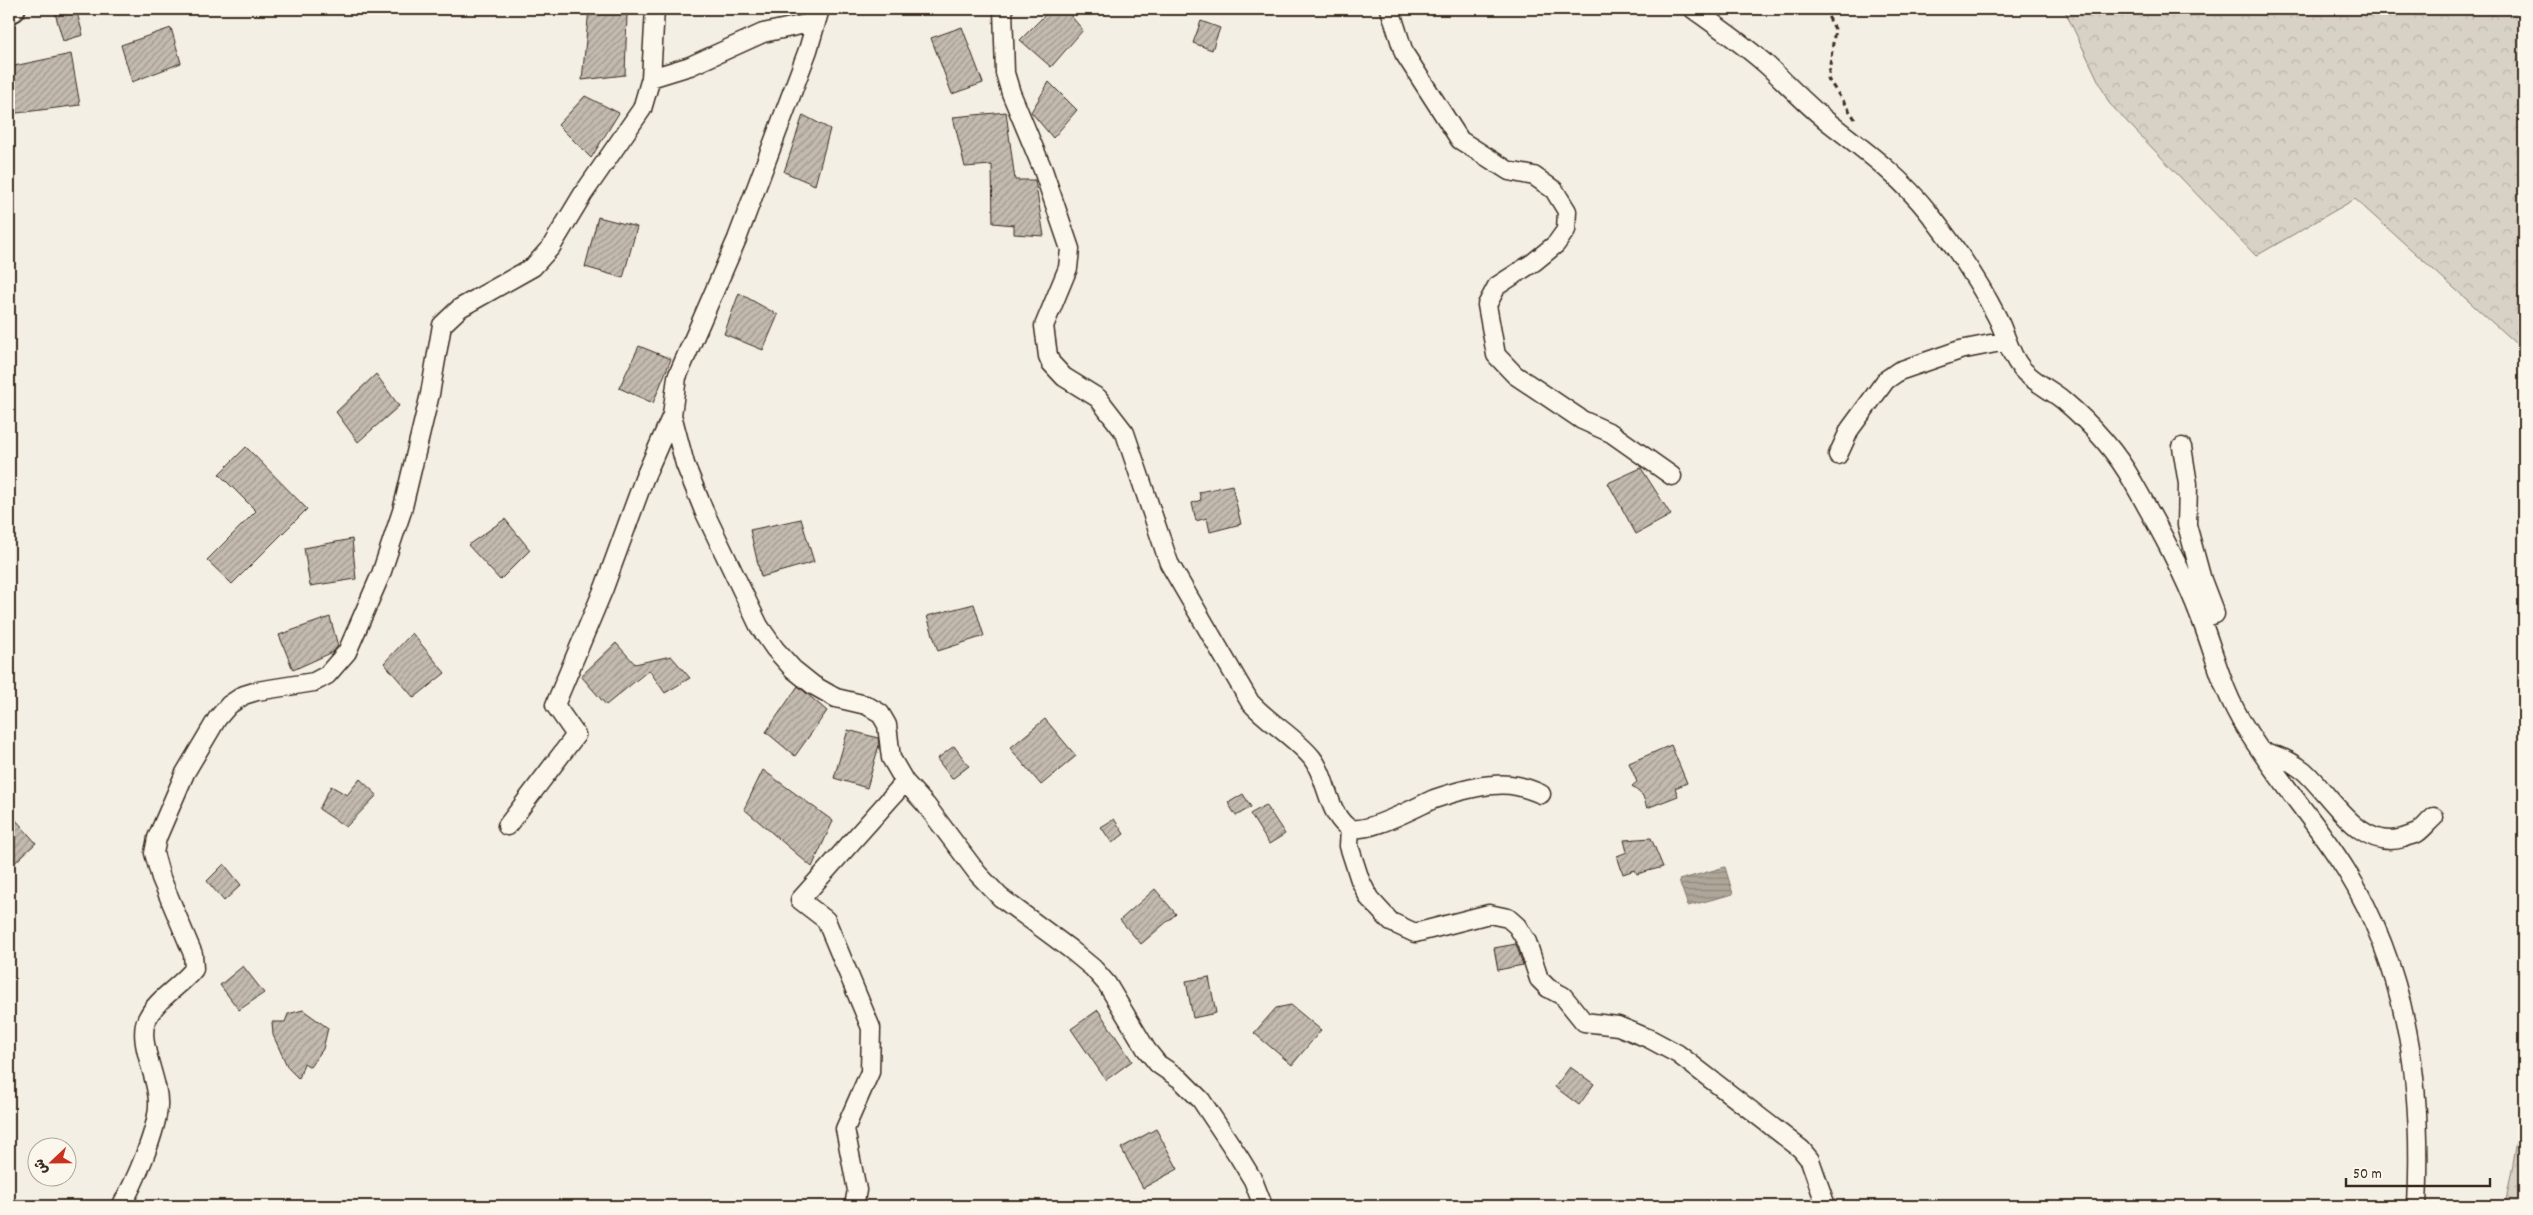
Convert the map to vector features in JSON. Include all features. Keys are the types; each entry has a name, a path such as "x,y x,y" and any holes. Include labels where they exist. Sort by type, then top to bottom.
{"street":[{"path":"121,1206 148,1144 158,1105 145,1040 147,1019 153,1010 194,968 193,954 161,878 154,853 157,838 184,773 217,719 229,705 244,695 257,691 314,682 327,675 347,652 381,574 402,510 430,394 442,325 460,308 533,267 550,247 583,194 642,109 651,78 655,9"},
{"path":"1003,9 1005,73 1070,249 1068,268 1044,326 1048,356 1064,377 1098,398 1125,432 1164,549 1177,578 1208,627 1234,678 1250,702 1269,721 1290,736 1313,760 1336,811 1345,825 1350,828 1368,827 1436,799 1492,785 1524,787 1541,794"},
{"path":"1390,9 1404,53 1460,140 1509,171 1534,176 1554,190 1567,211 1566,230 1556,244 1534,262 1497,286 1487,305 1496,355 1515,375 1535,389 1582,420 1610,433 1672,476"},
{"path":"1693,9 1767,65 1826,120 1873,155 1909,188 1969,270 1994,312 2006,341 2024,372 2061,399 2116,455 2132,480 2201,619 2226,694 2245,728 2312,817 2348,873 2386,949 2404,1007 2416,1093 2420,1150 2417,1206"},
{"path":"651,78 690,66 763,33 818,16"},
{"path":"506,826 576,735 555,705 604,588 644,479 672,415 678,377 737,239 808,50 818,16"},
{"path":"1838,455 1850,429 1886,380 1899,371 1960,350 2006,341"},
{"path":"672,415 685,464 701,503 759,626 787,662 813,685 836,698 866,705 880,713 887,725 891,758 905,782 926,805 978,874 1000,897 1070,949 1093,968 1107,984 1146,1049 1158,1064 1180,1079 1202,1100 1253,1180 1263,1206"},
{"path":"2182,447 2188,484 2187,525 2202,580 2215,614 2201,619"},
{"path":"2263,752 2277,755 2303,771 2368,836 2386,840 2399,839 2417,833 2434,818"},
{"path":"854,1206 857,1190 845,1129 870,1072 871,1028 826,920 800,900 905,782"},
{"path":"1350,828 1349,846 1360,880 1369,898 1391,922 1415,933 1489,914 1508,918 1518,926 1527,942 1539,979 1548,988 1563,996 1584,1022 1618,1026 1650,1039 1678,1054 1801,1149 1810,1160 1826,1206"}],"path":[{"path":"1824,9 1835,29 1828,79 1864,133 1873,155"}],"green space":[{"path":"2064,9 2524,9 2524,351 2355,199 2256,256 2109,103"},
{"path":"2524,1105 2524,1206 2505,1206"}],"shaded area":[{"path":"1725,867 1733,894 1688,906 1679,880"}],"building":[{"path":"76,9 83,35 63,41 55,13"},
{"path":"589,9 627,14 625,75 582,80"},
{"path":"1051,9 1065,9 1083,30 1051,67 1020,40"},
{"path":"1201,21 1220,28 1212,50 1193,43"},
{"path":"962,27 983,83 952,94 931,38"},
{"path":"171,28 181,63 132,82 121,45"},
{"path":"71,54 80,105 9,114 9,67"},
{"path":"1049,82 1077,110 1053,138 1031,112"},
{"path":"585,96 619,113 591,158 558,125"},
{"path":"1006,112 1015,180 1035,180 1044,236 1014,234 1014,225 993,223 992,165 965,167 953,117"},
{"path":"803,115 830,129 815,185 784,172"},
{"path":"598,217 637,227 623,278 585,267"},
{"path":"739,293 778,315 763,350 724,334"},
{"path":"639,346 671,359 653,403 619,388"},
{"path":"376,374 399,406 358,442 336,412"},
{"path":"246,447 307,509 232,584 207,560 256,511 219,474"},
{"path":"1641,468 1671,515 1636,534 1608,483"},
{"path":"1232,485 1241,524 1210,532 1207,518 1196,521 1192,503 1201,500 1199,492"},
{"path":"505,519 530,550 500,580 468,545"},
{"path":"801,519 814,562 761,577 750,530"},
{"path":"352,539 356,579 310,586 304,548"},
{"path":"974,604 984,636 938,651 927,616"},
{"path":"330,617 338,646 333,652 293,670 279,635"},
{"path":"412,633 445,673 414,698 384,663"},
{"path":"616,643 635,664 671,656 690,678 665,693 649,670 606,705 581,676"},
{"path":"798,686 827,711 795,756 766,732"},
{"path":"1045,719 1076,756 1041,785 1010,748"},
{"path":"848,730 878,738 879,745 867,788 834,778"},
{"path":"1671,745 1687,783 1675,788 1678,796 1647,808 1643,796 1632,786 1637,782 1629,763"},
{"path":"954,746 969,766 952,779 937,759"},
{"path":"763,770 833,821 812,867 744,809"},
{"path":"360,779 377,795 346,827 319,809 331,786 347,795"},
{"path":"1243,794 1251,807 1236,816 1228,803"},
{"path":"1266,805 1285,834 1269,844 1250,814"},
{"path":"9,812 36,843 9,868"},
{"path":"1114,819 1124,834 1112,843 1101,827"},
{"path":"1651,838 1663,867 1637,874 1635,870 1623,874 1617,856 1627,852 1624,840"},
{"path":"224,864 241,885 224,901 207,881"},
{"path":"1155,889 1176,914 1141,944 1120,920"},
{"path":"1516,944 1523,965 1498,970 1494,948"},
{"path":"243,966 264,993 239,1010 220,985"},
{"path":"1209,977 1216,1013 1193,1018 1186,981"},
{"path":"1291,1005 1321,1030 1292,1065 1254,1033 1276,1008"},
{"path":"303,1010 328,1028 323,1049 310,1067 304,1063 299,1079 288,1068 273,1035 272,1022 285,1022 288,1014"},
{"path":"1098,1010 1132,1061 1106,1080 1071,1029"},
{"path":"1570,1067 1594,1084 1579,1105 1555,1087"},
{"path":"1156,1129 1178,1169 1143,1188 1121,1148"}]}
